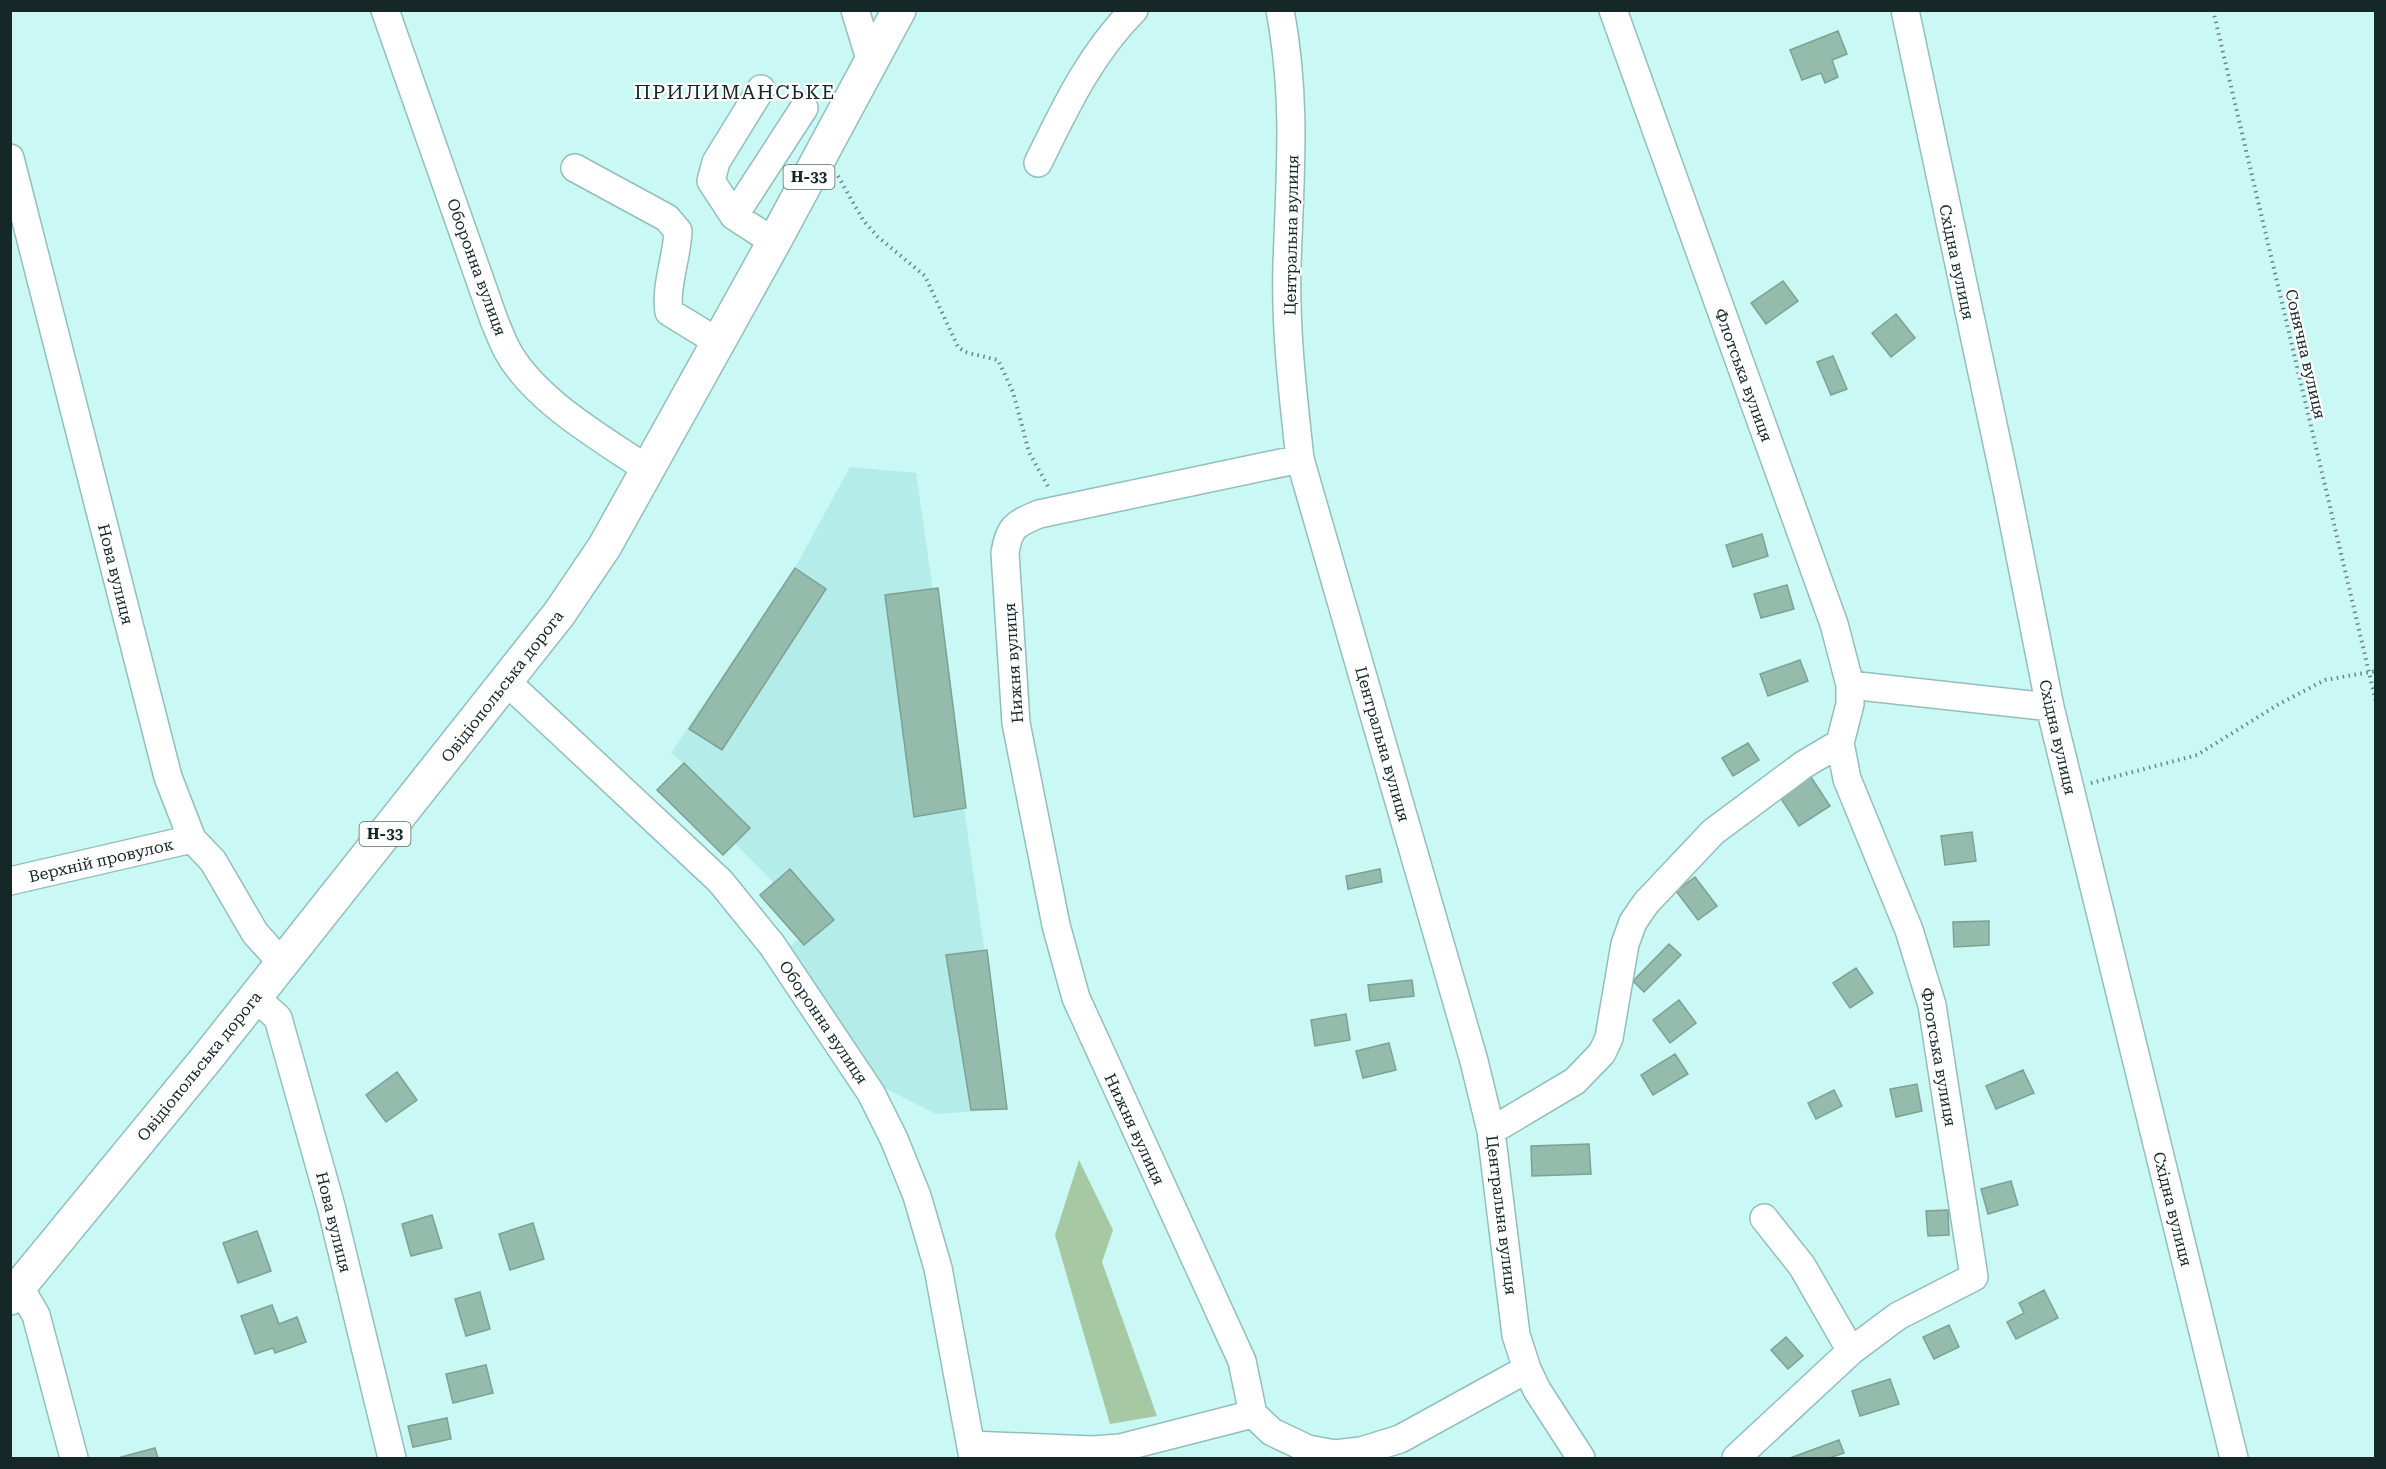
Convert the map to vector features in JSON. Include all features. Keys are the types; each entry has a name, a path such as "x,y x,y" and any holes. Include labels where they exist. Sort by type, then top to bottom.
{"main road":[{"name":"Овідіопольська дорога","path":"14,1294 507,682 591,568 774,242 899,10"}],"street":[{"name":"Оборонна вулиця","path":"385,10 494,320 508,351 524,374 544,394 588,429 647,469"},
{"path":"855,10 871,62"},
{"path":"1038,163 1076,85 1115,29 1134,10"},
{"name":"Центральна вулиця","path":"1280,10 1289,66 1292,112 1287,275 1291,375 1300,459 1445,956 1491,1131 1506,1231 1516,1335 1527,1369 1537,1390 1581,1458"},
{"name":"Флотська вулиця","path":"1613,10 1834,624 1850,685 1850,704 1840,743 1847,779 1909,930 1932,1005 1974,1277 1898,1316 1851,1352"},
{"name":"Східна вулиця","path":"1905,10 2007,490 2050,707 2234,1458"},
{"path":"761,89 716,162 711,175 717,193 734,216 774,242"},
{"path":"734,216 804,108"},
{"name":"Нова вулиця","path":"10,158 168,777 192,839 213,861 255,933 281,962"},
{"path":"575,168 667,218 678,231 677,251 667,299 669,312 718,342"},
{"path":"1061,509 1300,459"},
{"name":"Нижня вулиця","path":"1061,509 1018,523 1008,535 1005,553 1016,723 1056,925 1076,998 1242,1361 1253,1414"},
{"name":"Оборонна вулиця","path":"507,682 720,881 771,945 871,1093 894,1139 917,1196 938,1268 972,1451"},
{"path":"1850,685 2050,707"},
{"path":"1491,1131 1575,1082 1602,1053 1609,1038 1625,944 1633,922 1646,903 1713,832 1803,765 1840,743"},
{"name":"Верхній провулок","path":"10,881 192,839"},
{"name":"Нова вулиця","path":"255,996 278,1018 331,1206 392,1458"},
{"path":"1736,1458 1851,1352 1802,1266 1764,1218"},
{"path":"14,1294 26,1298 36,1315 74,1458"},
{"path":"972,1451 1120,1448 1253,1414 1272,1432 1308,1449 1335,1454 1361,1451 1400,1439 1527,1369"}],"path":[{"name":"Сонячна вулиця","path":"2213,10 2376,702"},
{"path":"824,150 863,220 878,237 925,276 958,347 965,352 998,360 1013,392 1029,452 1061,509"},
{"path":"2070,788 2197,755 2279,704 2325,680 2376,671"}],"shaded area":[{"path":"850,467 916,473 1007,1109 936,1114 883,1087 787,949 801,937 760,895 774,883 670,777 683,763 671,753 795,568"}],"green space":[{"path":"1079,1160 1113,1230 1102,1262 1157,1416 1110,1424 1055,1235"}],"building":[{"path":"1838,31 1847,54 1832,60 1838,77 1825,83 1821,73 1802,80 1790,50"},
{"path":"1783,281 1798,301 1766,324 1751,303"},
{"path":"1896,314 1915,338 1891,357 1872,333"},
{"path":"1833,356 1847,389 1831,395 1817,362"},
{"path":"1762,534 1768,556 1733,567 1726,545"},
{"path":"795,568 826,589 722,750 689,729"},
{"path":"1787,585 1794,609 1761,618 1754,594"},
{"path":"938,588 966,808 914,817 885,595"},
{"path":"1800,660 1808,681 1768,696 1760,674"},
{"path":"1748,743 1759,760 1733,776 1722,758"},
{"path":"684,763 750,828 723,855 657,790"},
{"path":"1809,774 1830,806 1799,826 1778,794"},
{"path":"1972,832 1976,861 1945,865 1941,836"},
{"path":"790,869 834,920 804,945 760,895"},
{"path":"1380,869 1382,882 1348,889 1346,876"},
{"path":"1695,877 1717,906 1698,920 1676,891"},
{"path":"1989,921 1989,945 1954,947 1953,922"},
{"path":"1669,944 1681,955 1644,992 1633,981"},
{"path":"987,950 1007,1109 971,1110 946,955"},
{"path":"1856,968 1873,993 1850,1008 1833,983"},
{"path":"1412,980 1414,996 1370,1001 1368,985"},
{"path":"1679,1000 1696,1023 1670,1043 1653,1020"},
{"path":"1346,1014 1350,1040 1315,1046 1311,1020"},
{"path":"1389,1043 1396,1070 1363,1078 1356,1051"},
{"path":"1675,1054 1688,1074 1653,1095 1641,1075"},
{"path":"2023,1070 2034,1093 1996,1109 1986,1086"},
{"path":"397,1072 417,1100 386,1122 366,1095"},
{"path":"1917,1084 1922,1111 1896,1117 1890,1089"},
{"path":"1834,1090 1842,1106 1816,1119 1808,1103"},
{"path":"1589,1144 1591,1174 1532,1176 1531,1146"},
{"path":"2011,1181 2018,1205 1988,1214 1981,1189"},
{"path":"1948,1210 1949,1235 1928,1236 1926,1211"},
{"path":"432,1215 442,1248 411,1256 402,1224"},
{"path":"533,1223 544,1259 510,1270 499,1234"},
{"path":"257,1231 271,1271 238,1283 223,1243"},
{"path":"2044,1290 2058,1318 2016,1339 2007,1322 2024,1313 2019,1303"},
{"path":"480,1292 490,1329 466,1336 455,1299"},
{"path":"272,1305 279,1324 297,1317 306,1342 275,1353 273,1348 255,1354 241,1316"},
{"path":"1949,1325 1959,1347 1934,1359 1923,1337"},
{"path":"1786,1337 1803,1356 1788,1369 1771,1350"},
{"path":"486,1365 493,1393 453,1403 446,1374"},
{"path":"1890,1379 1899,1404 1860,1416 1852,1391"},
{"path":"447,1418 451,1439 413,1447 408,1426"},
{"path":"1839,1440 1844,1453 1829,1458 1790,1458"},
{"path":"155,1448 158,1458 121,1458 121,1457"}],"district":[{"name":"ПРИЛИМАНСЬКЕ","path":"735,92"}]}
